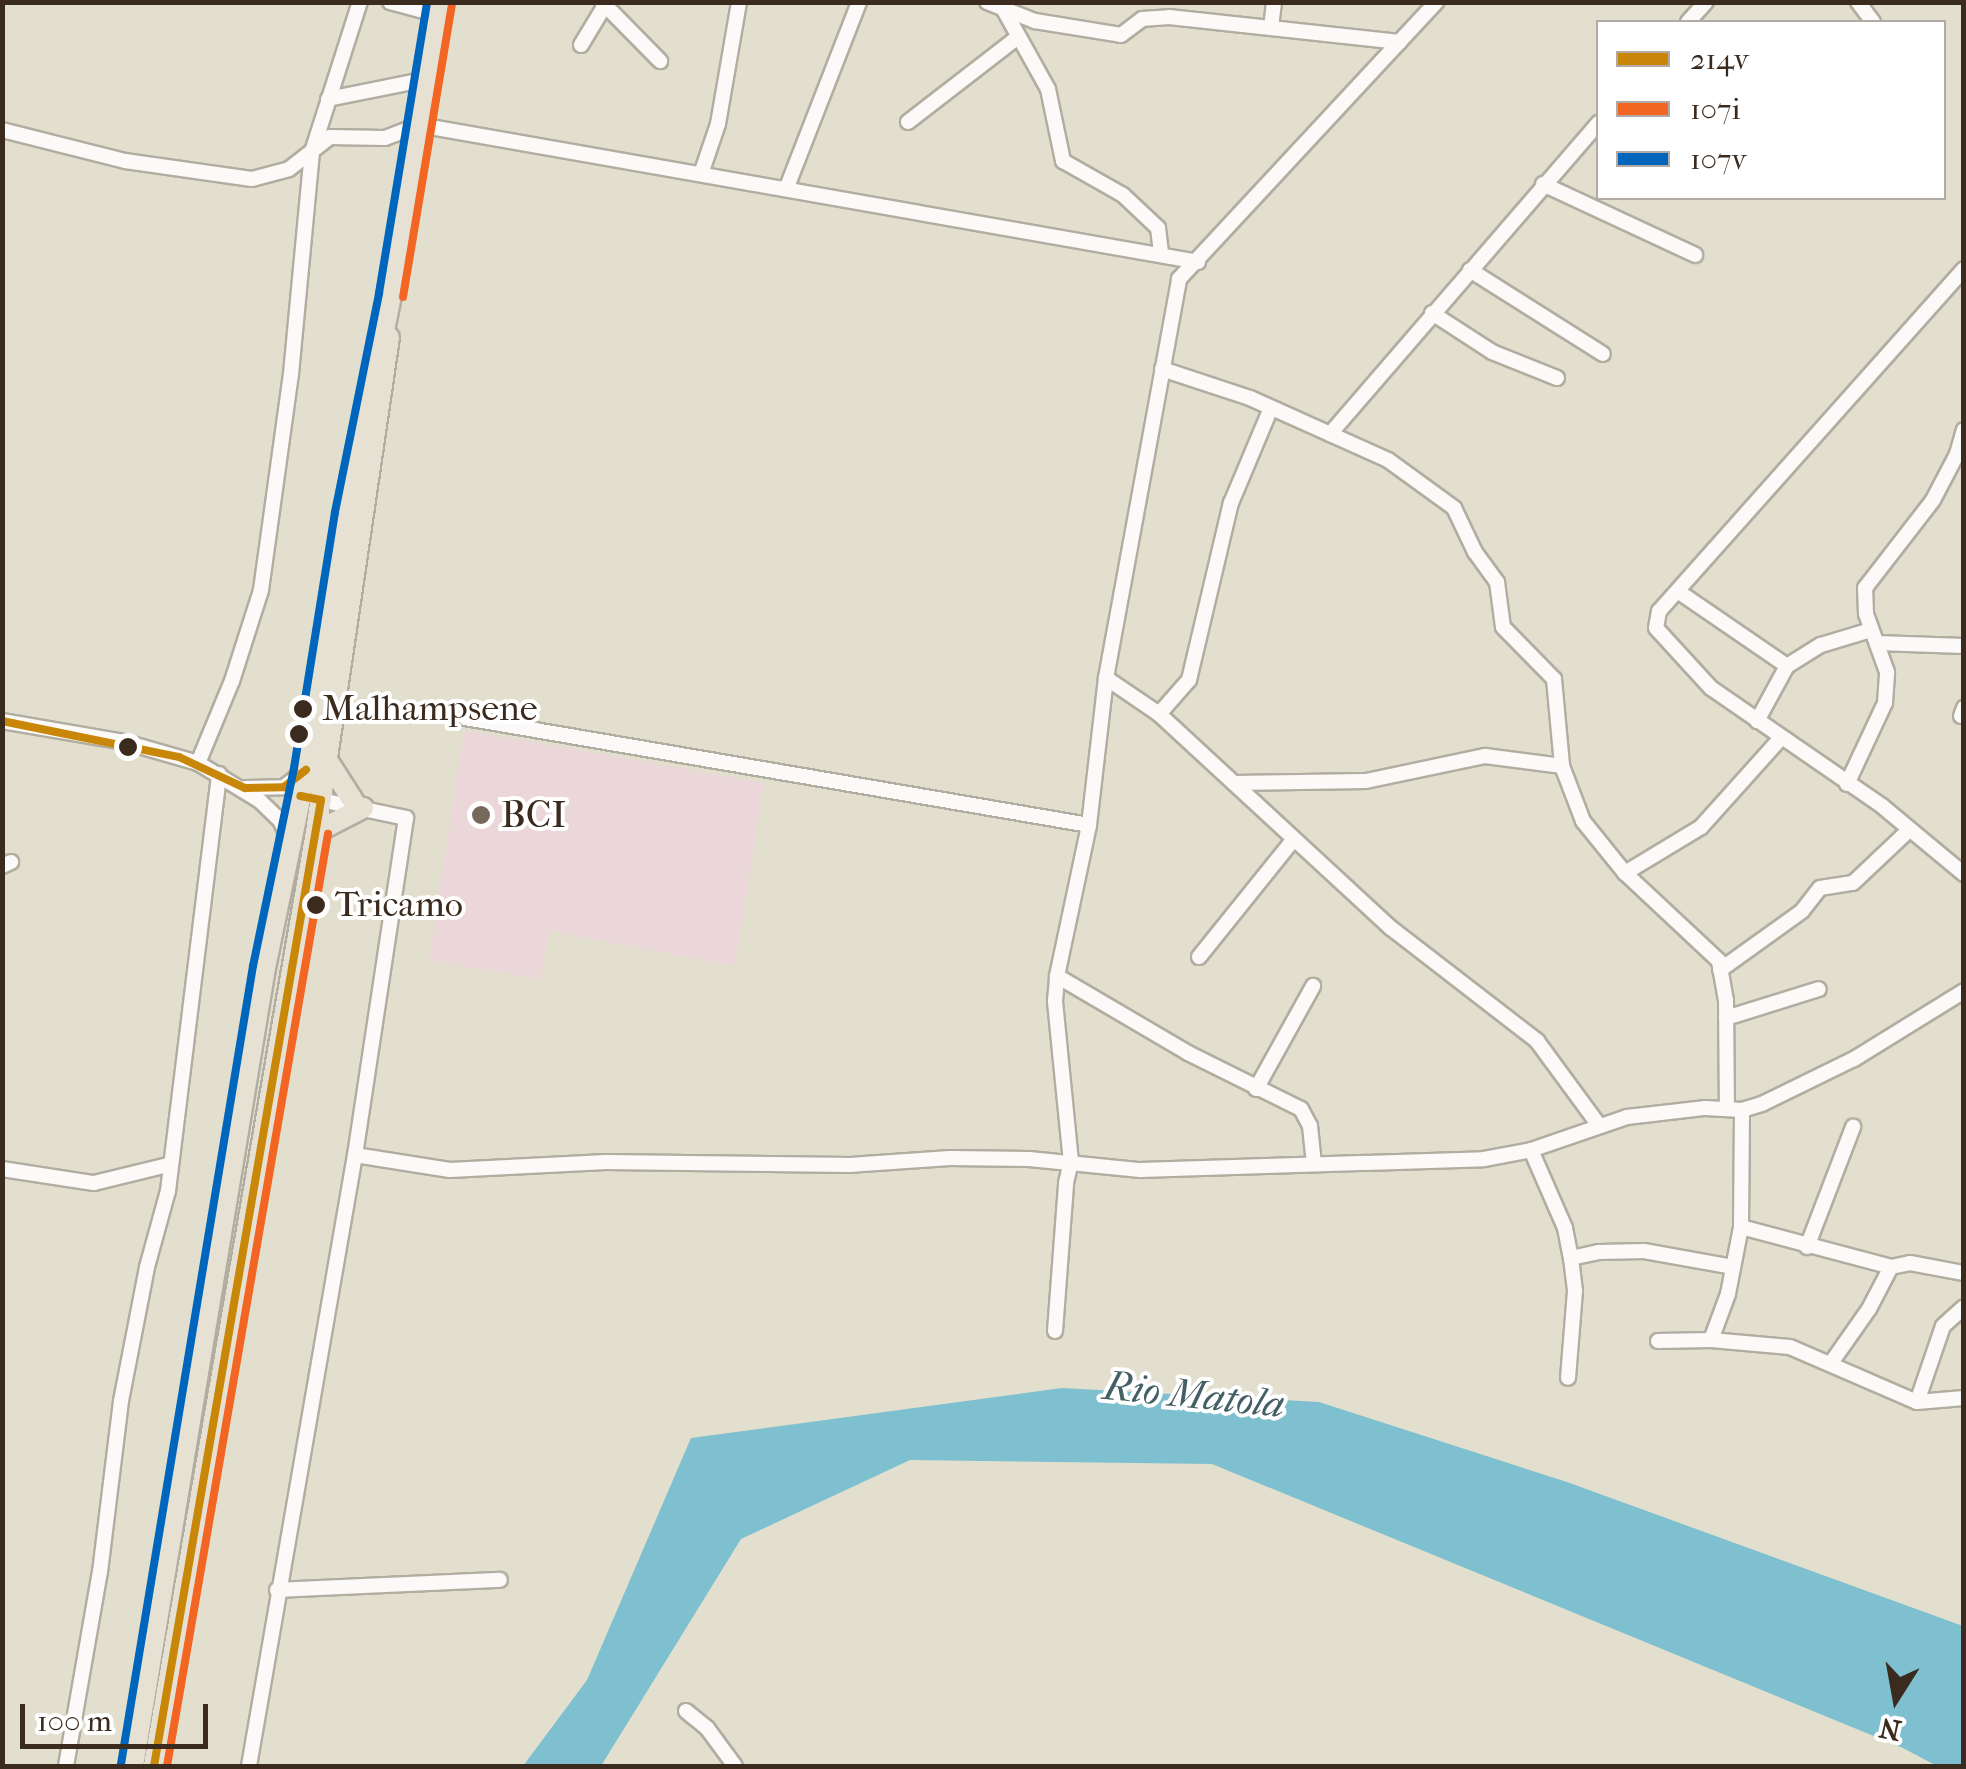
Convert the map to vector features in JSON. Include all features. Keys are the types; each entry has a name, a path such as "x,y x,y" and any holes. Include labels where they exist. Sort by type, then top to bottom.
{"highway":[{"path":"154,1766 316,832 306,770 347,514 391,295 439,9"},
{"path":"133,1766 290,842 327,760 388,366 391,295"},
{"path":"316,832 360,807 327,760"}],"street":[{"path":"198,763 232,680 261,590 271,539 312,152 360,2"},
{"path":"390,2 439,9"},
{"path":"701,174 718,124 739,2"},
{"path":"788,187 859,2"},
{"path":"987,2 1035,21 1121,34 1142,19 1183,10 1271,27 1400,42"},
{"path":"1271,27 1274,2"},
{"path":"1055,1331 1071,1162 1055,1001 1057,976 1089,825 1106,678 1179,280 1436,2"},
{"path":"581,46 605,3 660,61"},
{"path":"1004,10 1048,89 1062,161 1123,195 1158,228 1162,254"},
{"path":"908,122 1018,37"},
{"path":"328,99 427,79"},
{"path":"1330,434 1596,125"},
{"path":"3,135 125,161 252,179 289,169 330,137 385,138 419,126 788,187 1198,262"},
{"path":"1544,184 1695,255"},
{"path":"1964,269 1659,610 1656,628 1702,680 1964,874"},
{"path":"1470,270 1603,354"},
{"path":"1432,314 1492,352 1557,378"},
{"path":"1162,368 1271,408 1388,460 1454,508 1475,552 1497,582 1503,627 1554,679 1562,766 1583,821 1625,873 1719,960 1735,1109 1741,1227 1728,1294 1711,1340"},
{"path":"1159,714 1190,680 1231,503 1271,408"},
{"path":"1847,784 1885,704 1887,672 1874,636 1866,588 1933,500 1958,454 1964,430"},
{"path":"1679,592 1787,666"},
{"path":"1757,721 1787,666 1821,645 1874,636 1964,646"},
{"path":"1106,678 1159,714 1391,928 1536,1040 1598,1124"},
{"path":"466,718 1089,825"},
{"path":"2,721 125,742 198,763 245,788 280,820 290,842"},
{"path":"1625,873 1701,827 1780,739"},
{"path":"1234,783 1366,781 1486,756 1562,766"},
{"path":"245,788 284,787 306,770"},
{"path":"66,1766 100,1572 121,1401 147,1267 168,1191 168,1165 219,774"},
{"path":"248,1766 355,1155 406,818 311,798"},
{"path":"1720,970 1802,911 1820,888 1853,883 1908,830"},
{"path":"1199,957 1294,840"},
{"path":"1057,976 1256,1089 1301,1109 1310,1126 1314,1162"},
{"path":"1256,1089 1313,986"},
{"path":"1726,1018 1819,989"},
{"path":"355,1155 450,1170 606,1162 850,1165 950,1158 1071,1162 1140,1170 1484,1159 1530,1150 1598,1124 1735,1109 1790,1093 1854,1059 1964,991"},
{"path":"1807,1247 1854,1127"},
{"path":"1530,1150 1565,1228 1572,1258 1574,1291 1568,1378"},
{"path":"2,1169 94,1184 168,1165"},
{"path":"1741,1227 1891,1267 1910,1263 1964,1273"},
{"path":"1572,1258 1644,1250 1732,1268"},
{"path":"1831,1363 1870,1309 1891,1267"},
{"path":"1918,1402 1943,1326 1964,1307"},
{"path":"1658,1341 1711,1340 1790,1346 1918,1402 1964,1398"},
{"path":"277,1590 500,1580"},
{"path":"686,1711 708,1728 735,1766"}],"shaded area":[{"path":"464,730 764,783 735,966 549,931 541,979 429,961"}],"water":[{"path":"1062,1388 1319,1402 1567,1482 1963,1626 1963,1766 1937,1766 1903,1748 1212,1464 910,1460 741,1539 601,1766 523,1766 587,1680 691,1438"}],"transit line":[{"name":"107v","path":"121,1764 253,966 294,768 335,512 379,293 427,2"},
{"name":"107i","path":"403,297 452,4"},
{"name":"214v","path":"2,721 179,757 245,788 284,787 306,770"},
{"name":"214v","path":"154,1766 321,800 300,796"},
{"name":"107i","path":"167,1766 328,834"}],"place":[{"name":"Malhampsene","path":"303,709"},
{"name":"BCI","path":"481,815"},
{"name":"Tricamo","path":"316,905"}],"water label":[{"name":"Rio Matola","path":"1194,1395"}]}
